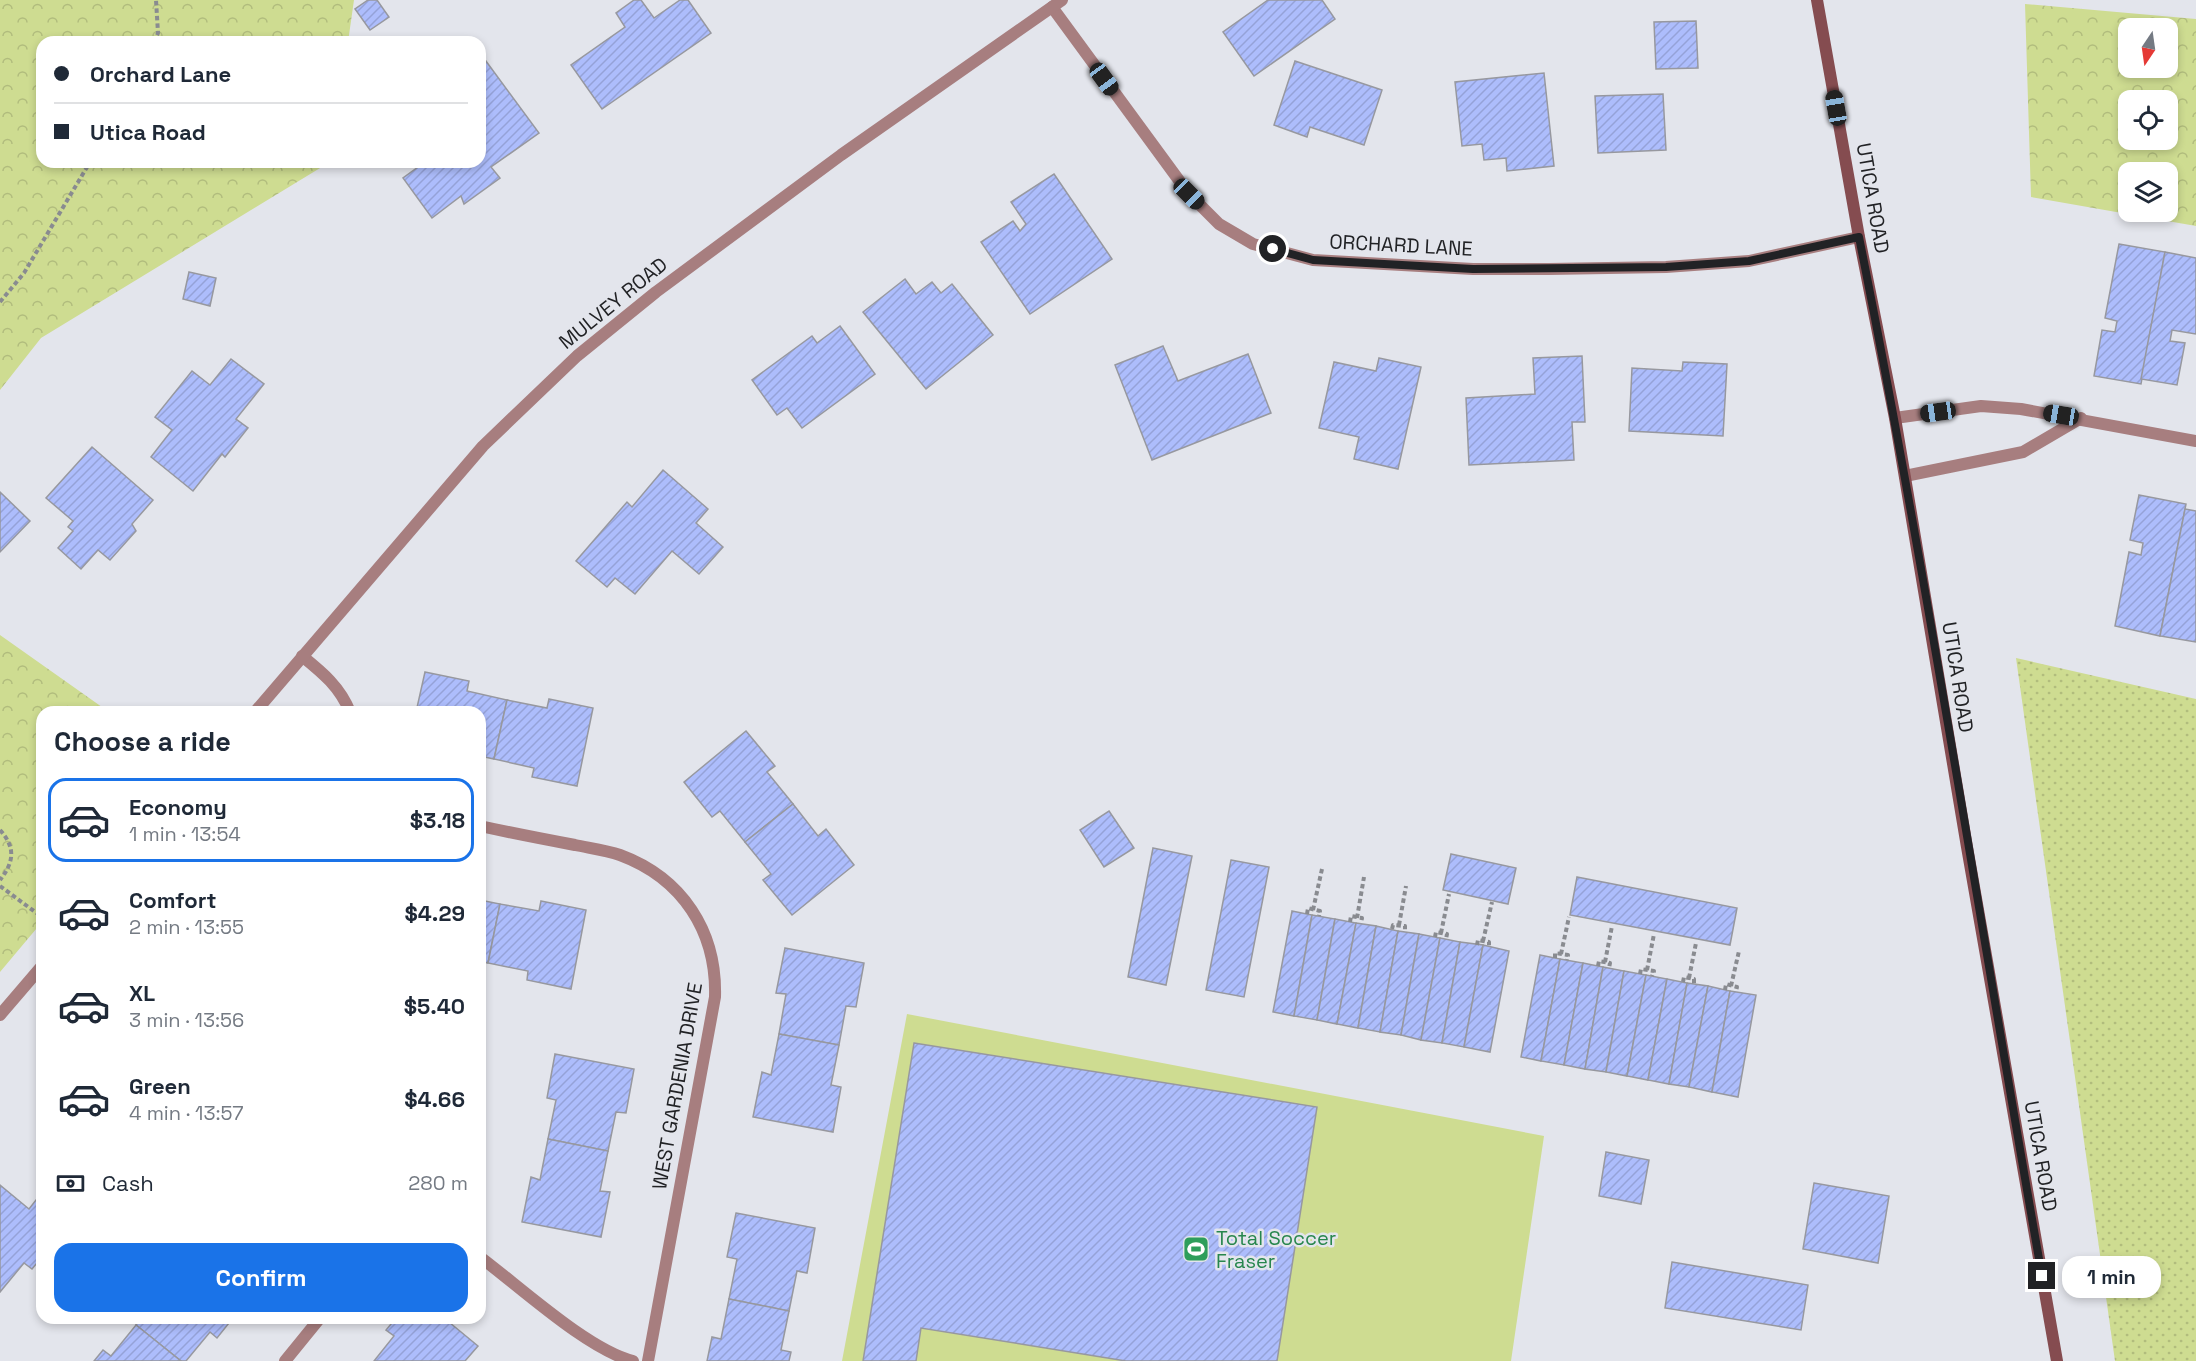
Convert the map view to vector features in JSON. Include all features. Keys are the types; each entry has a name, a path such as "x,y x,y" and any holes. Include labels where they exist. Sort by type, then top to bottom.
{"main road":[{"name":"UTICA ROAD","path":"1817,0 1859,237 1895,418 2057,1361"}],"street":[{"name":"ORCHARD LANE","path":"1057,4 1189,194 1219,224 1253,244 1313,260 1473,269 1549,269 1666,267 1749,261 1859,237"},
{"name":"MULVEY ROAD","path":"260,706 483,446 577,356 656,292 841,155 1057,4"},
{"path":"1895,418 1981,406 2081,418 2196,441"},
{"path":"1905,476 2023,452 2081,418"},
{"path":"302,656 329,678 344,697 348,706"},
{"name":"WEST GARDENIA DRIVE","path":"486,827 619,854 654,873 682,896 699,922 709,946 716,970 715,997 648,1361"},
{"path":"0,1015 36,973"},
{"path":"486,1262 589,1340 620,1358 633,1361"},
{"path":"285,1361 315,1324"}],"path":[{"path":"156,0 157,36"},
{"path":"0,302 24,273 86,168"},
{"path":"0,830 9,840 12,851 12,860 0,880"},
{"path":"1313,910 1322,869"},
{"path":"1357,918 1364,878"},
{"path":"0,886 36,913"},
{"path":"1399,926 1406,886"},
{"path":"1441,933 1449,894"},
{"path":"1483,941 1492,902"},
{"path":"1307,914 1308,909 1320,910 1319,916"},
{"path":"1350,922 1351,916 1362,918 1361,924"},
{"path":"1561,954 1569,917"},
{"path":"1392,929 1393,925 1406,926 1405,932"},
{"path":"1605,962 1612,926"},
{"path":"1435,937 1436,932 1447,934 1446,939"},
{"path":"1647,970 1654,934"},
{"path":"1477,945 1478,940 1489,942 1489,947"},
{"path":"1689,978 1696,943"},
{"path":"1731,986 1739,951"},
{"path":"1555,958 1556,953 1568,955 1567,960"},
{"path":"1598,966 1599,961 1605,962 1610,963 1609,968"},
{"path":"1640,974 1641,969 1654,971 1652,976"},
{"path":"1683,982 1684,977 1694,979 1694,984"},
{"path":"1725,990 1726,984 1737,987 1736,991"}],"green space":[{"path":"0,0 354,0 349,36 36,36 36,168 320,168 41,338 0,390"},
{"path":"2025,4 2196,19 2196,226 2173,222 2178,222 2178,162 2118,162 2118,212 2031,197"},
{"path":"0,635 101,706 36,706 36,929 0,972"},
{"path":"2016,658 2196,699 2196,1361 2115,1361"},
{"name":"Total Soccer Fraser","path":"907,1014 1544,1136 1511,1361 842,1361"}],"building":[{"path":"368,0 377,0 389,17 370,30 355,9"},
{"path":"634,0 641,0 654,18 680,0 688,0 711,33 602,109 571,65 625,27 616,13"},
{"path":"1268,0 1322,0 1335,19 1254,76 1223,32"},
{"path":"1696,21 1698,68 1656,69 1654,22"},
{"path":"486,61 539,133 491,167 500,178 464,204 461,196 432,218 403,178 417,168 486,168"},
{"path":"1295,61 1382,90 1364,145 1310,127 1307,137 1274,125"},
{"path":"1544,73 1554,166 1507,171 1506,158 1484,160 1482,144 1462,146 1455,82"},
{"path":"1663,94 1666,150 1598,153 1595,96"},
{"path":"1054,174 1112,259 1030,314 981,242 1013,221 1020,231 1026,224 1011,202"},
{"path":"2119,244 2165,252 2141,384 2094,376 2102,330 2115,332 2117,321 2105,318"},
{"path":"2165,252 2196,258 2196,334 2172,330 2170,341 2185,343 2177,385 2141,379"},
{"path":"189,272 216,278 210,306 183,299"},
{"path":"905,279 916,294 932,282 941,293 952,284 993,335 926,389 863,312"},
{"path":"840,326 875,374 802,428 787,408 777,415 752,380 812,336 817,343"},
{"path":"1163,346 1178,381 1248,354 1271,413 1152,460 1115,365"},
{"path":"1582,356 1585,422 1572,422 1574,460 1469,465 1466,398 1535,394 1533,358"},
{"path":"1379,358 1421,367 1398,469 1354,459 1359,437 1319,428 1334,362 1376,371"},
{"path":"231,359 264,384 236,419 248,428 225,457 222,454 193,491 151,457 172,430 155,417 192,371 210,385"},
{"path":"1683,362 1727,364 1723,436 1629,431 1632,368 1682,371"},
{"path":"92,447 153,500 132,524 136,531 110,560 98,550 81,569 58,548 73,531 68,527 73,521 46,498"},
{"path":"663,470 708,509 696,523 723,547 699,574 672,551 635,594 615,578 607,587 576,561 627,502 632,507"},
{"path":"0,492 30,521 0,552"},
{"path":"2139,495 2186,504 2160,636 2115,626 2129,552 2141,555 2143,543 2130,540"},
{"path":"2185,509 2196,511 2196,642 2160,636"},
{"path":"425,672 469,681 467,691 507,700 494,759 486,757 486,706 417,706"},
{"path":"549,699 593,708 577,786 532,777 534,768 494,759 507,700 547,708"},
{"path":"746,731 775,766 767,772 793,804 745,842 720,811 712,817 684,782"},
{"path":"793,804 818,836 826,829 854,865 792,915 763,880 771,874 745,842"},
{"path":"1109,811 1134,848 1104,867 1080,830"},
{"path":"1153,848 1192,856 1166,985 1128,977"},
{"path":"1451,854 1516,868 1508,904 1443,890"},
{"path":"1231,860 1269,867 1244,997 1206,990"},
{"path":"1577,877 1737,908 1730,945 1570,915"},
{"path":"486,901 500,904 488,963 486,963"},
{"path":"541,901 586,910 571,989 527,980 528,971 488,963 500,904 539,911"},
{"path":"1292,911 1312,915 1294,1016 1273,1012"},
{"path":"1312,915 1335,919 1317,1020 1294,1016"},
{"path":"1335,919 1356,923 1337,1024 1317,1020"},
{"path":"1356,923 1376,926 1358,1028 1337,1024"},
{"path":"1376,926 1398,931 1380,1032 1358,1028"},
{"path":"1398,931 1419,934 1401,1035 1380,1032"},
{"path":"1419,934 1440,938 1421,1040 1401,1035"},
{"path":"1440,938 1460,942 1442,1043 1421,1040"},
{"path":"1460,942 1483,945 1464,1047 1442,1043"},
{"path":"1483,945 1509,951 1490,1052 1464,1047"},
{"path":"785,948 864,963 856,1007 846,1006 839,1045 779,1034 786,994 776,993"},
{"path":"1540,955 1560,959 1541,1061 1521,1057"},
{"path":"1560,959 1583,963 1564,1065 1541,1061"},
{"path":"1583,963 1603,967 1585,1069 1564,1065"},
{"path":"1603,967 1624,971 1606,1072 1585,1069"},
{"path":"1624,971 1646,975 1627,1076 1606,1072"},
{"path":"1646,975 1667,979 1648,1080 1627,1076"},
{"path":"1667,979 1687,983 1669,1084 1648,1080"},
{"path":"1687,983 1708,986 1689,1087 1669,1084"},
{"path":"1708,986 1730,991 1712,1092 1689,1087"},
{"path":"1730,991 1756,995 1738,1097 1712,1092"},
{"path":"779,1034 839,1045 831,1085 841,1087 833,1132 753,1117 762,1072 771,1075"},
{"name":"Total Soccer Fraser","path":"914,1043 1317,1107 1277,1361 1126,1361 921,1328 916,1361 863,1361"},
{"path":"555,1054 634,1069 626,1113 616,1112 608,1151 548,1139 556,1100 547,1098"},
{"path":"548,1139 608,1151 600,1191 610,1192 601,1237 522,1222 531,1177 540,1180"},
{"path":"1606,1152 1649,1160 1641,1204 1599,1196"},
{"path":"1814,1183 1889,1196 1878,1263 1803,1249"},
{"path":"0,1185 29,1209 36,1200 36,1264 32,1269 24,1263 0,1292"},
{"path":"736,1213 815,1228 807,1273 797,1271 789,1311 729,1299 737,1259 727,1257"},
{"path":"1672,1262 1808,1285 1801,1330 1665,1308"},
{"path":"729,1299 789,1311 781,1350 791,1352 789,1361 707,1361 712,1337 721,1339"},
{"path":"228,1324 217,1338 210,1332 186,1361 181,1361 136,1325"},
{"path":"391,1324 451,1324 478,1346 465,1361 374,1361 394,1336 386,1330"},
{"path":"136,1325 181,1361 94,1361 103,1350 111,1356"}],"place":[{"name":"Total Soccer Fraser","path":"1196,1249"}],"route":[{"path":"1273,249 1313,260 1473,269 1666,267 1749,261 1859,237 1895,418 2042,1276"}]}
